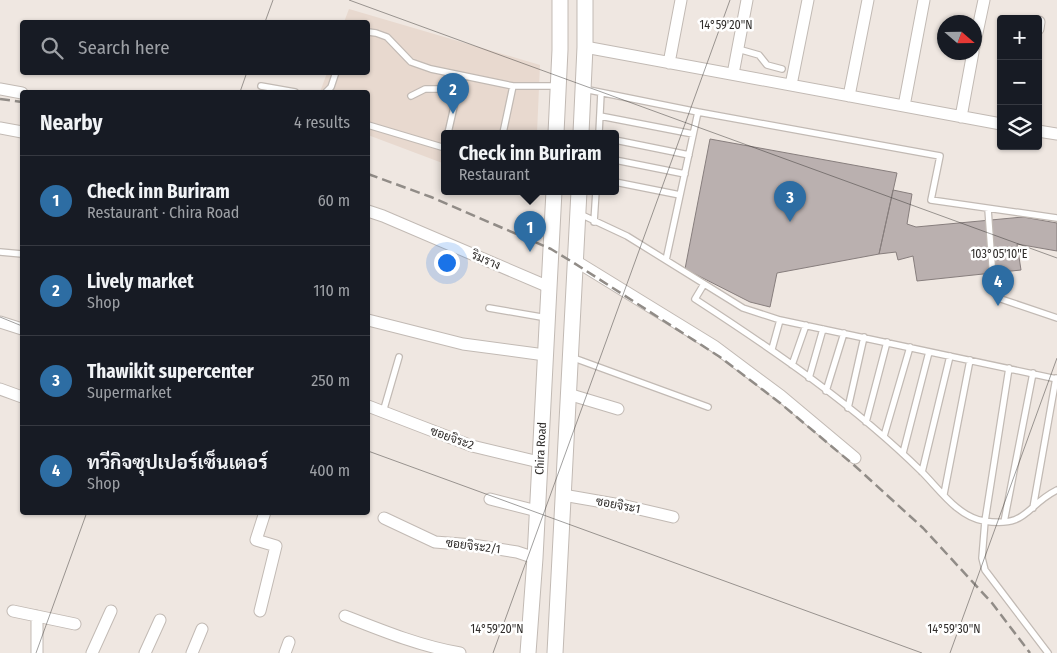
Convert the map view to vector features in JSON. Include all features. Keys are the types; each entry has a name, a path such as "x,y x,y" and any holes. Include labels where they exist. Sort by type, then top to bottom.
{"main road":[{"path":"556,130 559,86 560,0"},
{"path":"581,130 585,0"},
{"name":"Chira Road","path":"528,653 536,558 539,462 554,195"},
{"name":"Chira Road","path":"555,653 578,195"},
{"path":"552,244 574,256"}],"street":[{"path":"669,62 680,0"},
{"path":"733,74 747,0"},
{"path":"791,85 808,0"},
{"path":"849,96 868,0"},
{"path":"904,106 924,0"},
{"path":"981,15 984,0"},
{"path":"585,47 997,123"},
{"path":"961,116 972,60"},
{"path":"0,89 20,93"},
{"path":"0,128 20,132"},
{"path":"1042,132 1057,134"},
{"name":"ริมราง","path":"370,212 549,287"},
{"path":"574,256 714,346 781,396 856,458"},
{"path":"370,321 463,344 545,354"},
{"path":"0,322 20,329"},
{"path":"0,389 20,396"},
{"path":"568,394 618,409"},
{"name":"ซอยจิระ2","path":"370,407 472,446 539,462"},
{"name":"ซอยจิระ1","path":"563,495 626,506 673,517"},
{"path":"490,499 537,511"},
{"path":"260,611 276,546 256,540 264,515"},
{"name":"ซอยจิระ2/1","path":"384,518 435,542 473,545 518,552 536,558"},
{"path":"13,611 74,624"},
{"path":"92,653 111,611"},
{"path":"36,653 37,616"},
{"path":"345,616 414,643 460,653"},
{"path":"146,653 160,620"},
{"path":"192,653 202,629"},
{"path":"285,653 289,642"}],"lane":[{"path":"370,32 376,32 387,38 411,62 431,69 513,86 559,86"},
{"path":"738,49 759,55 767,65 782,69"},
{"path":"328,90 335,75"},
{"path":"449,130 461,76"},
{"path":"261,86 284,90"},
{"path":"504,130 513,86"},
{"path":"411,96 426,89 458,90"},
{"path":"582,89 940,156 931,200 1057,218"},
{"path":"599,130 601,93"},
{"path":"666,260 698,112"},
{"path":"600,116 693,134"},
{"path":"370,126 441,147"},
{"path":"619,141 689,155"},
{"path":"619,161 685,174"},
{"path":"619,183 680,195"},
{"path":"594,222 596,195"},
{"path":"988,208 994,293 1001,299 1057,318"},
{"path":"578,212 594,222 627,236 743,308 780,320 1056,378 1033,508"},
{"path":"0,252 20,254"},
{"path":"704,284 695,299 772,349 884,436 964,514 985,521 1011,522 1023,517 1057,490"},
{"path":"489,308 547,318"},
{"path":"772,349 780,320"},
{"path":"792,365 806,325"},
{"path":"809,378 823,329"},
{"path":"826,391 844,333"},
{"path":"848,408 864,337"},
{"path":"866,422 887,342"},
{"path":"884,436 910,347"},
{"path":"902,453 929,352"},
{"path":"570,356 708,408"},
{"path":"922,472 950,356"},
{"path":"383,412 398,357"},
{"path":"944,494 970,360"},
{"path":"1009,368 985,521 982,558 986,570 1048,653"},
{"path":"1004,522 1033,374"}],"shaded area":[{"path":"349,9 540,65 537,130 441,130 441,162 370,136 370,90 321,90 326,75 370,75 370,20 345,20"}],"building":[{"path":"710,139 897,173 879,254 777,273 770,307 750,302 685,269"},
{"path":"893,190 912,194 907,224 916,227 1023,217 1057,223 1057,251 1017,244 1021,270 917,281 913,256 898,260 896,252 879,254"}],"railway":[{"path":"0,99 20,102"},
{"path":"370,175 431,197 551,249 720,357 780,403 855,466 923,528 992,603 1030,653"}],"place":[{"name":"Lively market","path":"453,114"},
{"name":"Thawikit supercenter","path":"790,222"},
{"name":"Check inn Buriram","path":"530,252"},
{"name":"ทวีกิจซุปเปอร์เซ็นเตอร์","path":"998,306"}]}
